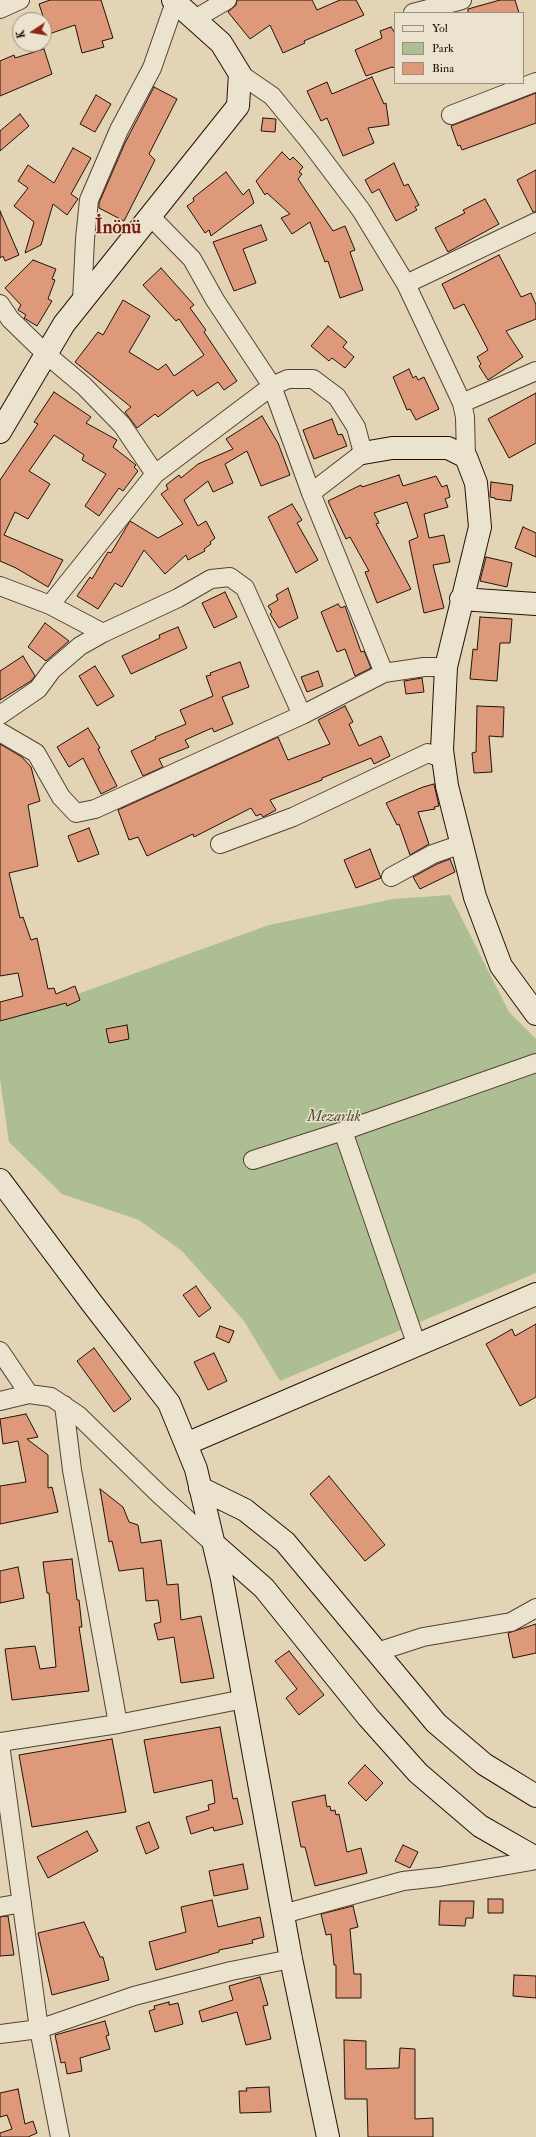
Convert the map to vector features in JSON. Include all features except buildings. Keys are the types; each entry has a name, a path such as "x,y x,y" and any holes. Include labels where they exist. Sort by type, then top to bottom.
{"street":[{"path":"0,9 20,0"},
{"path":"195,19 227,0"},
{"path":"417,12 462,0"},
{"path":"82,301 85,239 89,200 119,130 152,68 174,1 221,43 240,74 272,96 310,141 361,210 406,284 462,403 465,417 466,457 476,483 480,527 461,598 446,667 444,759 446,786 475,897 501,966 536,1014"},
{"path":"0,432 64,324 238,106 240,74"},
{"path":"451,115 536,82"},
{"path":"150,216 192,259 237,334 272,386 311,493 384,673"},
{"path":"406,284 536,222"},
{"path":"0,304 10,319 46,354 84,386 122,425 155,474"},
{"path":"462,403 536,371"},
{"path":"50,605 155,474 272,386 288,379 313,379 337,397 356,427 363,454"},
{"path":"311,493 363,454 392,448 448,448 466,457"},
{"path":"0,715 38,689 52,670 80,646 103,633 178,598 211,579 230,577 245,588 302,714"},
{"path":"0,586 50,605 103,633"},
{"path":"461,598 536,604"},
{"path":"0,732 36,753 61,797 76,813 95,809 302,714 384,673 424,666 446,667"},
{"path":"220,844 293,817 428,753 444,759"},
{"path":"391,877 433,854 462,844"},
{"path":"253,1160 343,1131 536,1063"},
{"path":"343,1131 417,1346"},
{"path":"0,1180 91,1302 170,1402 196,1469 214,1544 244,1699 291,1959 328,2137"},
{"path":"186,1444 536,1294"},
{"path":"0,1350 29,1394"},
{"path":"0,1402 29,1394 51,1397 78,1415 159,1494 264,1588 368,1717 418,1773 480,1826 536,1859"},
{"path":"64,1405 72,1470 118,1724"},
{"path":"200,1488 245,1510 285,1542 436,1723 484,1764 536,1796"},
{"path":"377,1652 423,1637 511,1622 536,1608"},
{"path":"60,2137 38,2029 0,1743 118,1724 244,1699"},
{"path":"283,1914 404,1881 439,1877 536,1859"},
{"path":"0,1907 22,1903"},
{"path":"0,2034 38,2029 134,1996 231,1970 291,1959"}],"green space":[{"name":"Mezarlık","path":"450,895 509,1012 536,1039 536,1273 280,1381 244,1321 182,1251 139,1220 62,1194 9,1142 0,1079 0,1022 269,925 393,899"}],"district":[{"name":"İnönü","path":"118,229"}]}
